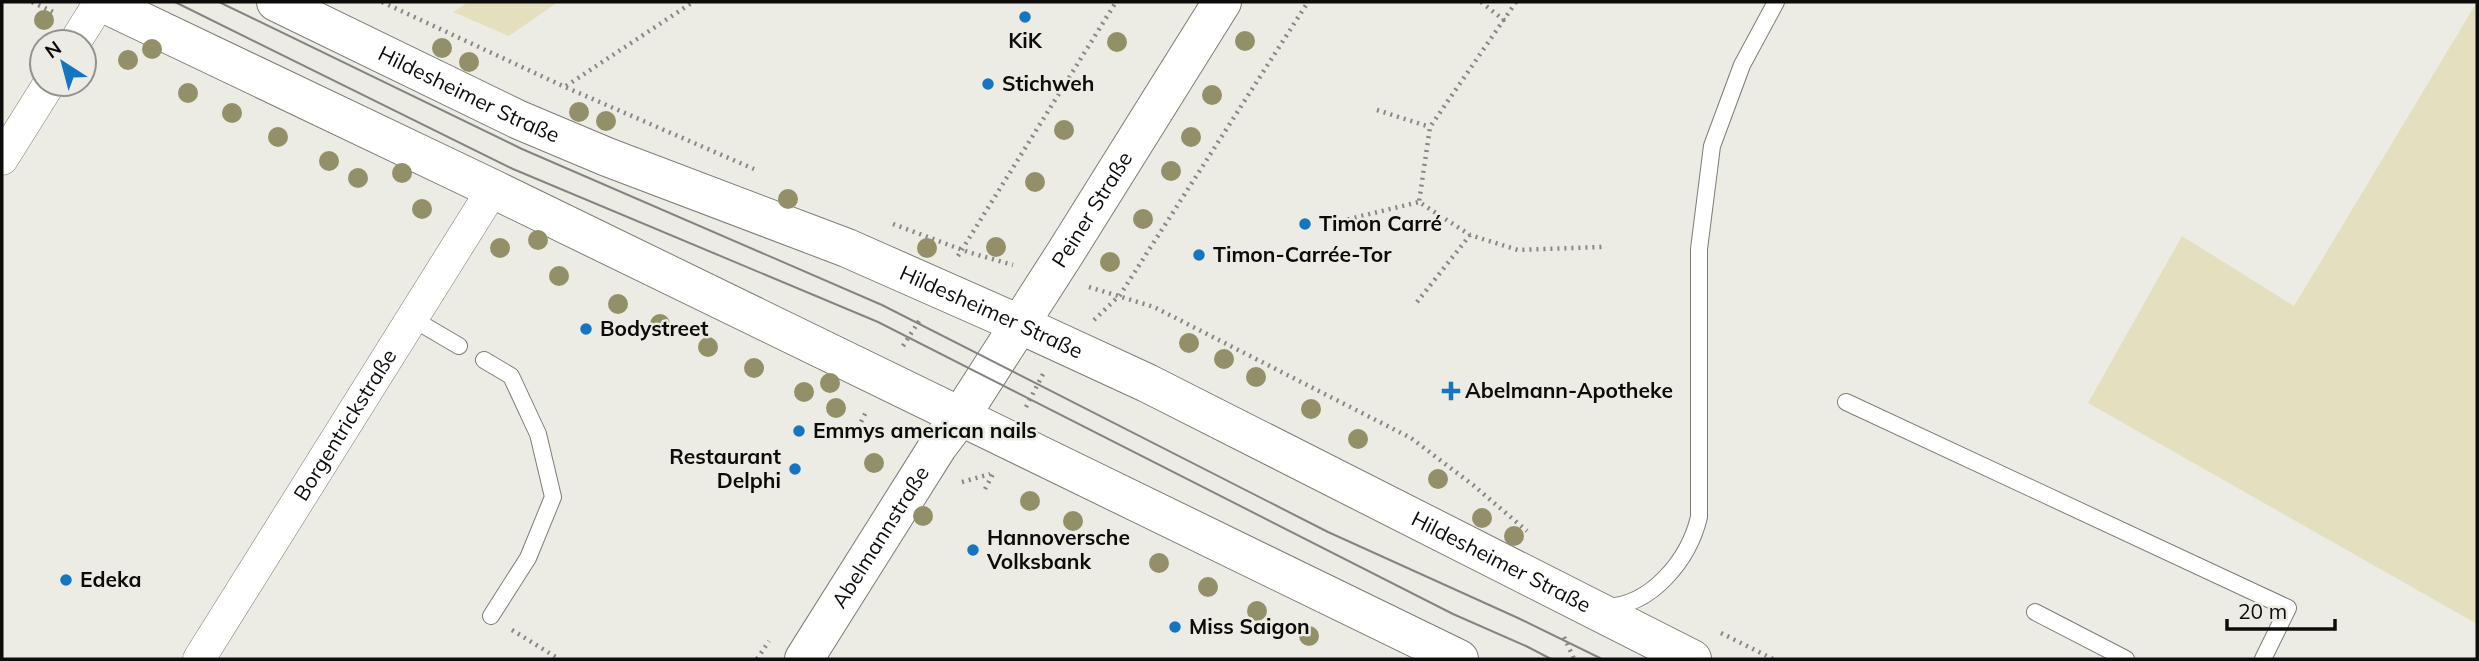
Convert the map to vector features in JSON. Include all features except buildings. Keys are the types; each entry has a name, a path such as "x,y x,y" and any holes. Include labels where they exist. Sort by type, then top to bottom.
{"main road":[{"path":"100,2 494,190 875,396 960,417 1444,656"},
{"name":"Hildesheimer Straße","path":"275,2 519,120 607,157 847,248 1019,324 1147,383 1584,605 1701,643"},
{"name":"Peiner Straße","path":"960,417 1222,2"},
{"name":"Abelmannstraße","path":"804,659 938,446 960,417"}],"street":[{"path":"84,28 100,2"},
{"path":"2,159 39,98"},
{"name":"Borgentrickstraße","path":"199,659 494,190"}],"lane":[{"path":"1584,605 1612,607 1626,603 1656,586 1680,562 1696,530 1699,517 1699,249 1712,146 1742,65 1776,2"},
{"path":"413,319 459,346"},
{"path":"484,360 511,376 538,434 553,497 528,558 491,617"},
{"path":"1846,402 2288,608 2263,659"},
{"path":"2035,612 2126,659"}],"path":[{"path":"32,2 56,13"},
{"path":"382,2 565,87 757,170"},
{"path":"565,87 693,2"},
{"path":"858,428 938,288 1116,2"},
{"path":"1120,295 1308,2"},
{"path":"1480,2 1504,21"},
{"path":"1419,202 1430,127 1516,2"},
{"path":"1377,110 1430,127"},
{"path":"1341,221 1419,202 1470,235 1518,250 1602,247"},
{"path":"885,221 1050,276 1154,307 1411,438 1473,485 1537,539"},
{"path":"1418,302 1470,235"},
{"path":"1031,400 1039,385"},
{"path":"985,489 993,473"},
{"path":"491,617 559,659"},
{"path":"1701,643 1773,659"}],"shaded area":[{"path":"468,2 558,2 509,36 453,12"},
{"path":"2477,2 2477,624 2088,403 2182,236 2294,306"}],"tram line":[{"path":"175,2 513,169 878,322 1453,614 1551,659"},
{"path":"219,2 522,149 882,305 1328,532 1602,659"}],"place":[{"name":"KiK","path":"1025,17"},
{"name":"Stichweh","path":"988,84"},
{"name":"Timon Carré","path":"1305,224"},
{"name":"Timon-Carrée-Tor","path":"1199,255"},
{"name":"Bodystreet","path":"586,329"},
{"name":"Abelmann-Apotheke","path":"1451,391"},
{"name":"Emmys american nails","path":"799,431"},
{"name":"Restaurant Delphi","path":"795,469"},
{"name":"Hannoversche Volksbank","path":"973,550"},
{"name":"Edeka","path":"66,580"},
{"name":"Miss Saigon","path":"1175,627"}]}
